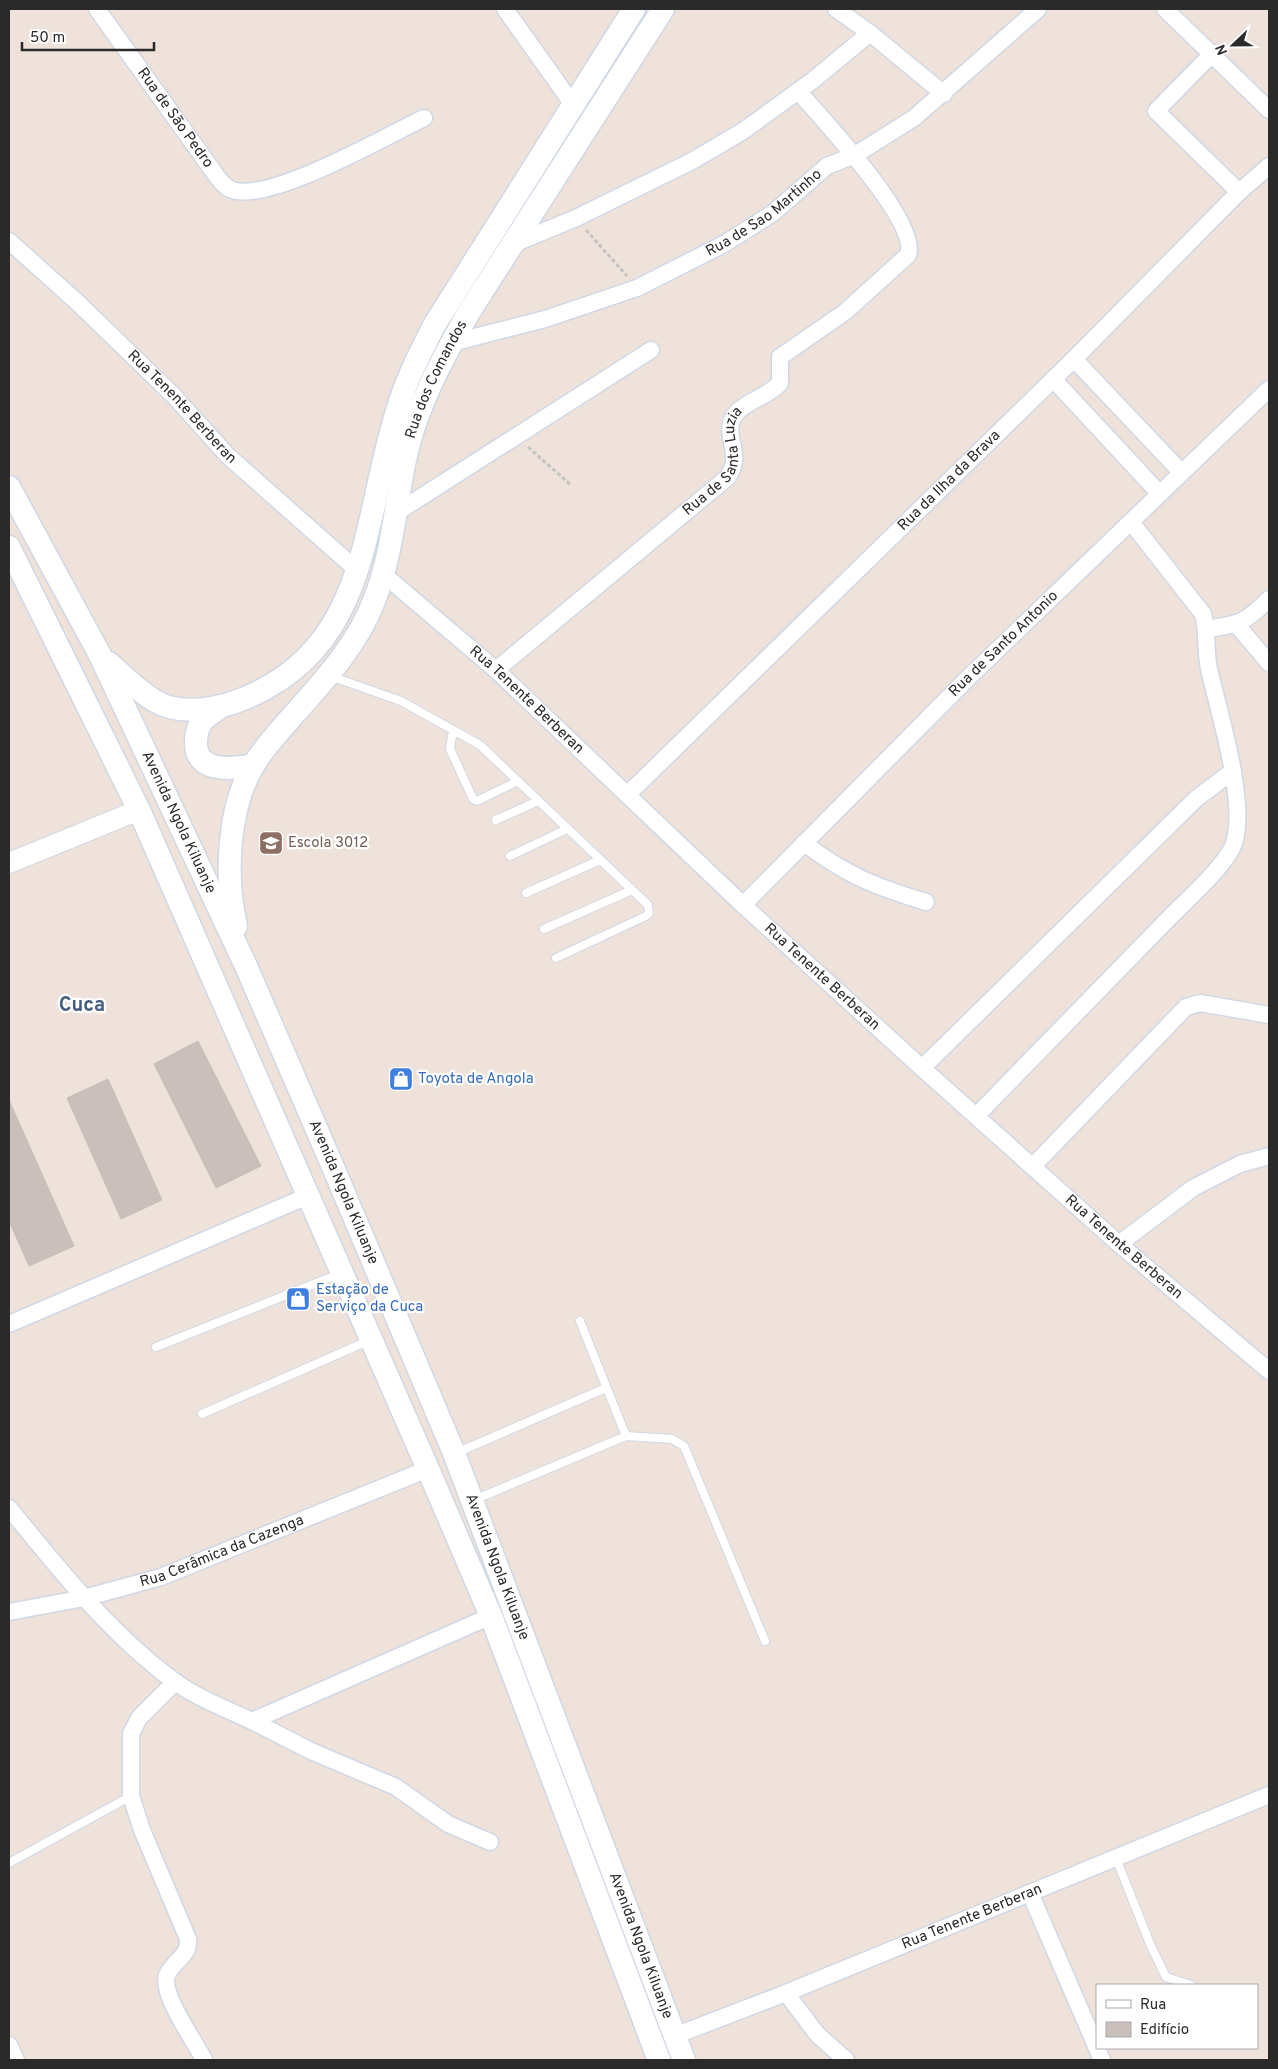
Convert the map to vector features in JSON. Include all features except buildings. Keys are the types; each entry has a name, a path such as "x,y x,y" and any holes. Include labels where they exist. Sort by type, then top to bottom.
{"main road":[{"name":"Rua dos Comandos","path":"222,706 264,690 290,673 312,655 341,611 358,571 396,410 411,371 435,324 634,9"},
{"name":"Rua dos Comandos","path":"246,966 231,904 229,860 237,810 254,764 347,650 374,602 383,574 405,459 417,418 440,362 663,9"},
{"name":"Avenida Ngola Kiluanje","path":"9,487 100,656 246,966 454,1454 684,2060"},
{"name":"Avenida Ngola Kiluanje","path":"9,548 139,810 310,1195 428,1469 491,1616 659,2060"},
{"path":"100,656 138,690 157,703 190,709 222,706"},
{"path":"222,706 203,720 197,730 196,750 201,759 213,767 224,769 254,764"}],"street":[{"name":"Rua de São Pedro","path":"97,9 218,178 226,187 233,190 254,191 273,188 306,175 424,118"},
{"path":"506,9 574,106"},
{"path":"836,9 870,33 944,94"},
{"name":"Rua de Sao Martinho","path":"451,343 544,319 637,288 724,244 774,213 827,166 855,155 914,118 944,94 1038,9"},
{"path":"1165,9 1213,53 1269,110"},
{"path":"513,244 576,218 692,161 743,131 798,92 870,33"},
{"path":"1213,53 1156,111 1239,192"},
{"path":"798,92 855,155"},
{"name":"Rua de Santa Luzia","path":"496,670 728,477 734,466 729,430 731,421 738,412 778,386 780,383 780,358 845,312 904,259 910,248 904,227 855,155"},
{"name":"Rua da Ilha da Brava","path":"627,795 1074,359 1239,192 1269,166"},
{"name":"Rua Tenente Berberan","path":"9,241 77,302 167,390 228,456 358,571"},
{"path":"396,513 651,350"},
{"path":"1074,359 1181,472"},
{"path":"1053,379 1159,493"},
{"name":"Rua de Santo Antonio","path":"742,905 959,687 1269,389"},
{"path":"976,1116 1224,860 1234,845 1238,826 1233,770 1207,661 1207,629 1203,614 1196,602 1130,522"},
{"name":"Rua Tenente Berberan","path":"383,574 496,670 742,905 922,1068 1119,1244 1268,1367"},
{"path":"1207,629 1237,624 1254,614 1269,599"},
{"path":"1237,624 1269,663"},
{"path":"922,1068 1197,798 1233,770"},
{"path":"9,863 139,810"},
{"path":"804,843 840,869 861,880 883,890 926,902"},
{"path":"1033,1166 1186,1007 1200,1003 1269,1015"},
{"path":"1119,1244 1193,1188 1240,1164 1269,1156"},
{"path":"9,1324 310,1195"},
{"name":"Rua Cerâmica da Cazenga","path":"9,1612 84,1598 188,1568 428,1469"},
{"path":"9,1508 84,1598 136,1652 175,1682 311,1751 396,1787 448,1824 490,1842"},
{"path":"252,1721 491,1616"},
{"path":"175,1682 139,1718 132,1734 131,1796 142,1830 188,1939 187,1951 167,1974 166,1981 171,2001 204,2060"},
{"name":"Rua Tenente Berberan","path":"674,2036 786,1993 1269,1795"},
{"path":"1030,1893 1096,2046"},
{"path":"786,1993 817,2034 846,2060"},
{"path":"9,2045 16,2060"}],"lane":[{"path":"328,675 401,701 480,745 648,905 649,912 646,916 556,958"},
{"path":"453,730 450,749 473,799 477,801 518,781"},
{"path":"496,820 538,801"},
{"path":"510,856 568,829"},
{"path":"526,893 600,860"},
{"path":"544,929 632,890"},
{"path":"156,1347 343,1272"},
{"path":"580,1321 626,1436"},
{"path":"202,1414 372,1339"},
{"path":"454,1454 606,1388"},
{"path":"472,1501 626,1436 672,1439 684,1446 765,1641"},
{"path":"9,1863 131,1796"},
{"path":"1116,1858 1150,1944 1166,1977 1188,1984"}],"path":[{"path":"576,218 637,288"},
{"path":"517,436 571,485"}],"place":[{"name":"Escola 3012","path":"271,843"},
{"name":"Toyota de Angola","path":"401,1079"},
{"name":"Estação de Serviço da Cuca","path":"298,1299"}],"district":[{"name":"Cuca","path":"82,1006"}]}
